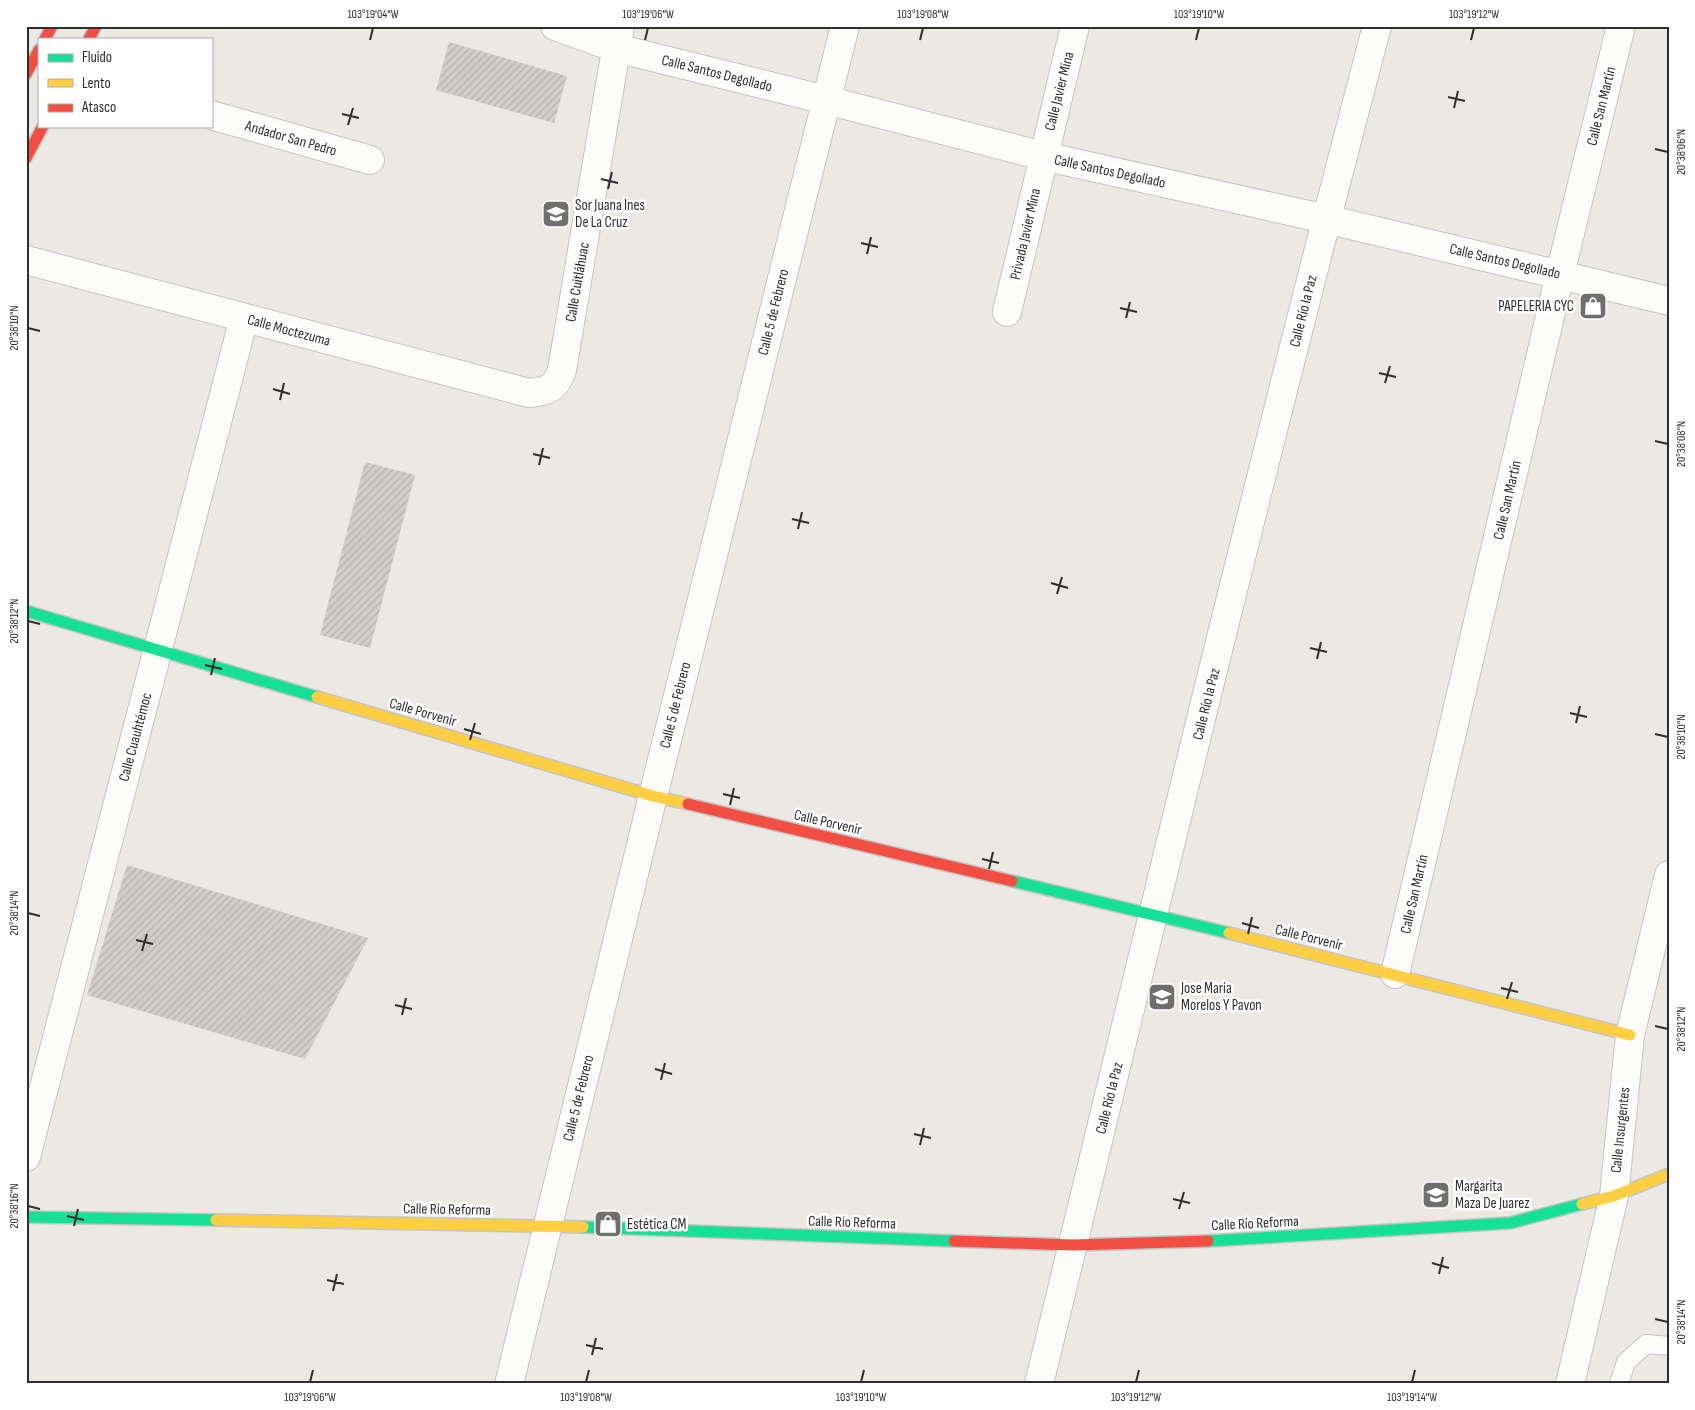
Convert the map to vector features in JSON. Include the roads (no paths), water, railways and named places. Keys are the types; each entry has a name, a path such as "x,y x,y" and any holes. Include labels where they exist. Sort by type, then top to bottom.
{"street":[{"path":"46,38 52,26"},
{"path":"90,38 96,26"},
{"name":"Calle Santos Degollado","path":"555,26 618,37 826,100 1043,156 1326,219 1669,301"},
{"name":"Calle 5 de Febrero","path":"509,1384 845,26"},
{"name":"Calle Javier Mina","path":"1043,156 1075,26"},
{"name":"Calle Río la Paz","path":"1039,1384 1153,914 1326,219 1377,26"},
{"name":"Calle San Martín","path":"1395,974 1560,274 1621,26"},
{"name":"Calle Cuitláhuac","path":"552,388 559,379 562,370 618,37"},
{"path":"26,74 38,52"},
{"name":"Andador San Pedro","path":"212,115 370,160"},
{"path":"26,158 42,128"},
{"name":"Privada Javier Mina","path":"1007,312 1043,156"},
{"name":"Calle Moctezuma","path":"26,260 529,392 541,392 552,388"},
{"name":"Calle Cuauhtémoc","path":"26,1157 244,318"},
{"name":"Calle Porvenir","path":"26,611 653,796 1153,914 1630,1034"},
{"name":"Calle Insurgentes","path":"1570,1384 1614,1196 1630,1034 1669,875"},
{"name":"Calle Río Reforma","path":"26,1217 547,1226 1073,1245 1197,1242 1510,1223 1614,1196 1669,1174"}],"lane":[{"path":"1618,1384 1626,1362 1646,1344 1669,1346"}],"place":[{"name":"Sor Juana Ines De La Cruz","path":"556,214"},
{"name":"PAPELERIA CYC","path":"1593,306"},
{"name":"Jose Maria Morelos Y Pavon","path":"1162,997"},
{"name":"Margarita Maza De Juarez","path":"1436,1195"},
{"name":"Estética CM","path":"608,1224"}]}
